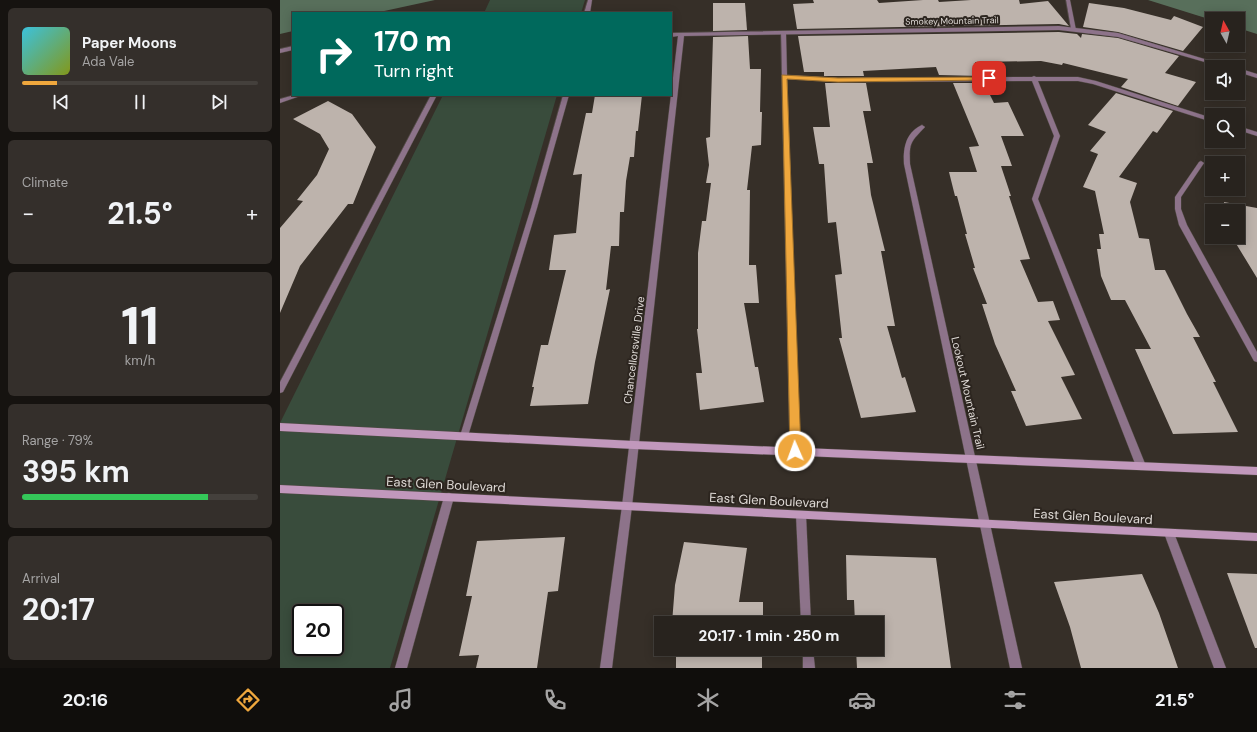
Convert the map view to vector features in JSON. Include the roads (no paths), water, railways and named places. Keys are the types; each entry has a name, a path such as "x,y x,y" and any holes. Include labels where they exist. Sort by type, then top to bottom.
{"main road":[{"path":"280,427 634,445 1257,471"},
{"name":"East Glen Boulevard","path":"280,489 1257,537"}],"street":[{"path":"587,12 590,0"},
{"path":"1068,0 1074,29"},
{"name":"Smokey Mountain Trail","path":"672,35 1059,28 1118,35 1205,60"},
{"path":"783,33 795,451"},
{"name":"Chancellorsville Drive","path":"606,668 627,506 681,35"},
{"path":"280,51 292,48"},
{"path":"1245,72 1257,76"},
{"path":"784,76 838,80 1078,79 1094,82 1205,118"},
{"path":"1034,78 1057,136 1035,199 1141,466"},
{"path":"280,101 297,96"},
{"path":"280,390 433,96"},
{"path":"464,436 534,208 566,96"},
{"name":"Lookout Mountain Trail","path":"922,127 912,135 908,142 906,164 972,458 1016,668"},
{"path":"1245,130 1257,134"},
{"path":"1201,163 1178,197 1178,209 1183,225 1257,359"},
{"path":"401,668 449,497"},
{"path":"801,514 806,616"},
{"path":"1169,533 1220,668"},
{"path":"808,656 809,668"}]}
